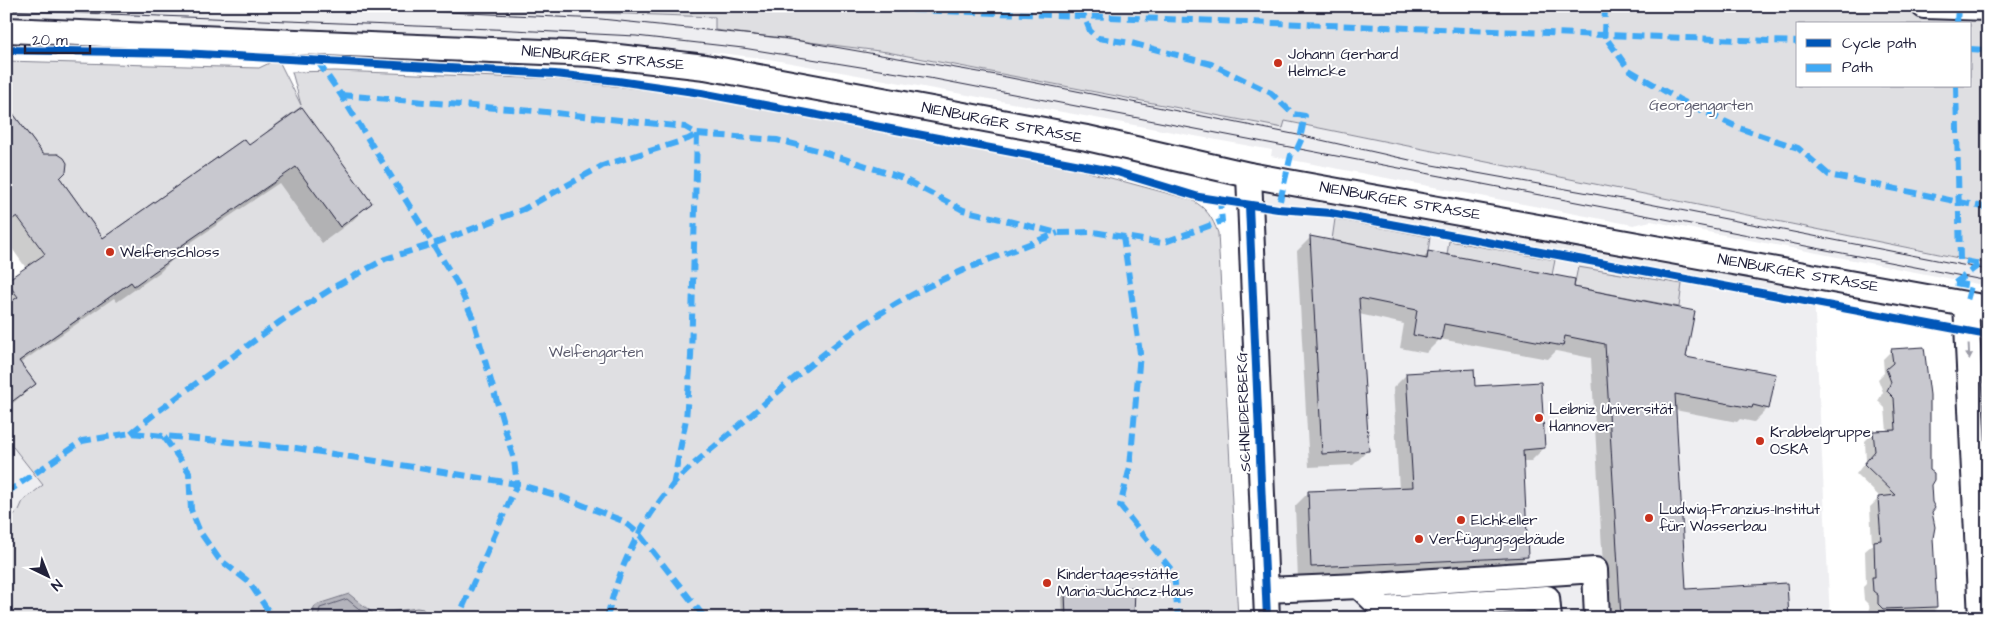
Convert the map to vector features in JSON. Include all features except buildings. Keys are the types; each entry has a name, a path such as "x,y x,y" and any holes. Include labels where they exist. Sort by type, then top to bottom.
{"street":[{"path":"1924,6 1988,8"},
{"name":"NIENBURGER STRASSE","path":"6,30 592,54 705,67 1067,135 1248,175 1977,306"},
{"name":"SCHNEIDERBERG","path":"1248,175 1267,618"},
{"path":"1977,306 1981,618"},
{"path":"1266,590 1359,586 1595,570 1597,618"},
{"path":"1359,586 1383,609 1548,608 1546,573"}],"shaded area":[{"path":"6,6 397,6 715,17 715,30 887,52 1283,128 1285,121 1988,264 1988,286 1651,221 1633,225 1271,156 1272,150 769,59 712,52 710,59 520,40 6,21"},
{"name":"Leibniz Universität Hannover","path":"1249,175 1813,275 1830,618 1267,618"},
{"path":"6,438 43,485 23,501 19,510 6,522"}],"green space":[{"name":"Georgengarten","path":"397,6 1988,6 1988,264 1285,121 1283,128 887,52 715,30 715,17"},
{"name":"Welfengarten","path":"278,59 301,105 292,72 335,71 554,79 698,96 1048,161 1192,200 1208,214 1214,222 1218,233 1238,618 6,618 6,522 19,510 23,501 43,485 6,438 6,404 36,384 19,361 131,282 178,255 175,250 254,194 256,196 274,183 271,178 293,162 340,227 372,203 301,107 268,131 251,149 244,139 103,238 60,178 66,168 64,159 57,154 45,157 6,104 6,61 259,68"},
{"path":"1335,219 1430,237 1427,259 1332,240"},
{"path":"1449,241 1555,260 1552,275 1447,255"},
{"path":"1578,267 1682,284 1679,307 1574,287"}],"water":[{"path":"349,594 374,614 417,608 423,609 428,618 313,618 314,607 318,604"}],"tram line":[{"path":"315,6 601,19 783,38 996,75 1303,136 1432,165 1639,202 1988,270"},
{"path":"6,10 636,36 743,48 935,79 1988,281"}],"marked path":[{"path":"804,6 1796,42"},
{"path":"1080,6 1090,31 1098,38 1131,43 1211,64 1271,93 1293,114 1305,116 1301,134 1303,136 1297,149 1291,155 1278,209"},
{"path":"1605,6 1604,35 1629,70 1680,100 1739,128 1798,148 1829,175 1988,208"},
{"path":"1957,22 1958,6"},
{"path":"1972,49 1988,50"},
{"path":"318,62 341,95 457,283 472,316 514,460 517,484 458,618"},
{"path":"1956,88 1960,260 1980,264"},
{"path":"341,95 546,112 685,127 697,134 777,140 817,150 900,177 963,210 1058,233 1093,232 1162,243 1222,221 1220,201"},
{"path":"131,433 281,321 336,286 385,259 433,244 524,209 602,166 688,139 697,134"},
{"path":"673,486 686,419 691,357 697,134"},
{"path":"607,618 617,582 631,548 660,501 688,469 786,385 847,336 909,296 958,273 1058,233"},
{"path":"1123,236 1140,353 1130,467 1120,506 1174,573 1178,618"},
{"path":"1955,283 1980,264"},
{"path":"1955,283 1971,286 1966,304"},
{"path":"6,493 82,441 131,433 296,448 517,484 562,497 623,521 639,534 705,618"},
{"path":"164,437 189,472 191,510 200,532 219,559 249,582 273,618"}],"cycle path":[{"path":"1924,6 1988,8"},
{"path":"6,50 182,53 555,74 618,81 701,93 1117,172 1199,197 1278,209 1331,213 1988,335"},
{"path":"1249,205 1267,618"}],"place":[{"name":"Johann Gerhard Helmcke","path":"1278,63"},
{"name":"Welfenschloss","path":"110,252"},
{"name":"Leibniz Universität Hannover","path":"1539,418"},
{"name":"Krabbelgruppe OSKA","path":"1760,441"},
{"name":"Ludwig-Franzius-Institut für Wasserbau","path":"1649,518"},
{"name":"Elchkeller","path":"1461,520"},
{"name":"Verfügungsgebäude","path":"1419,539"},
{"name":"Kindertagesstätte Maria-Juchacz-Haus","path":"1047,583"}]}
